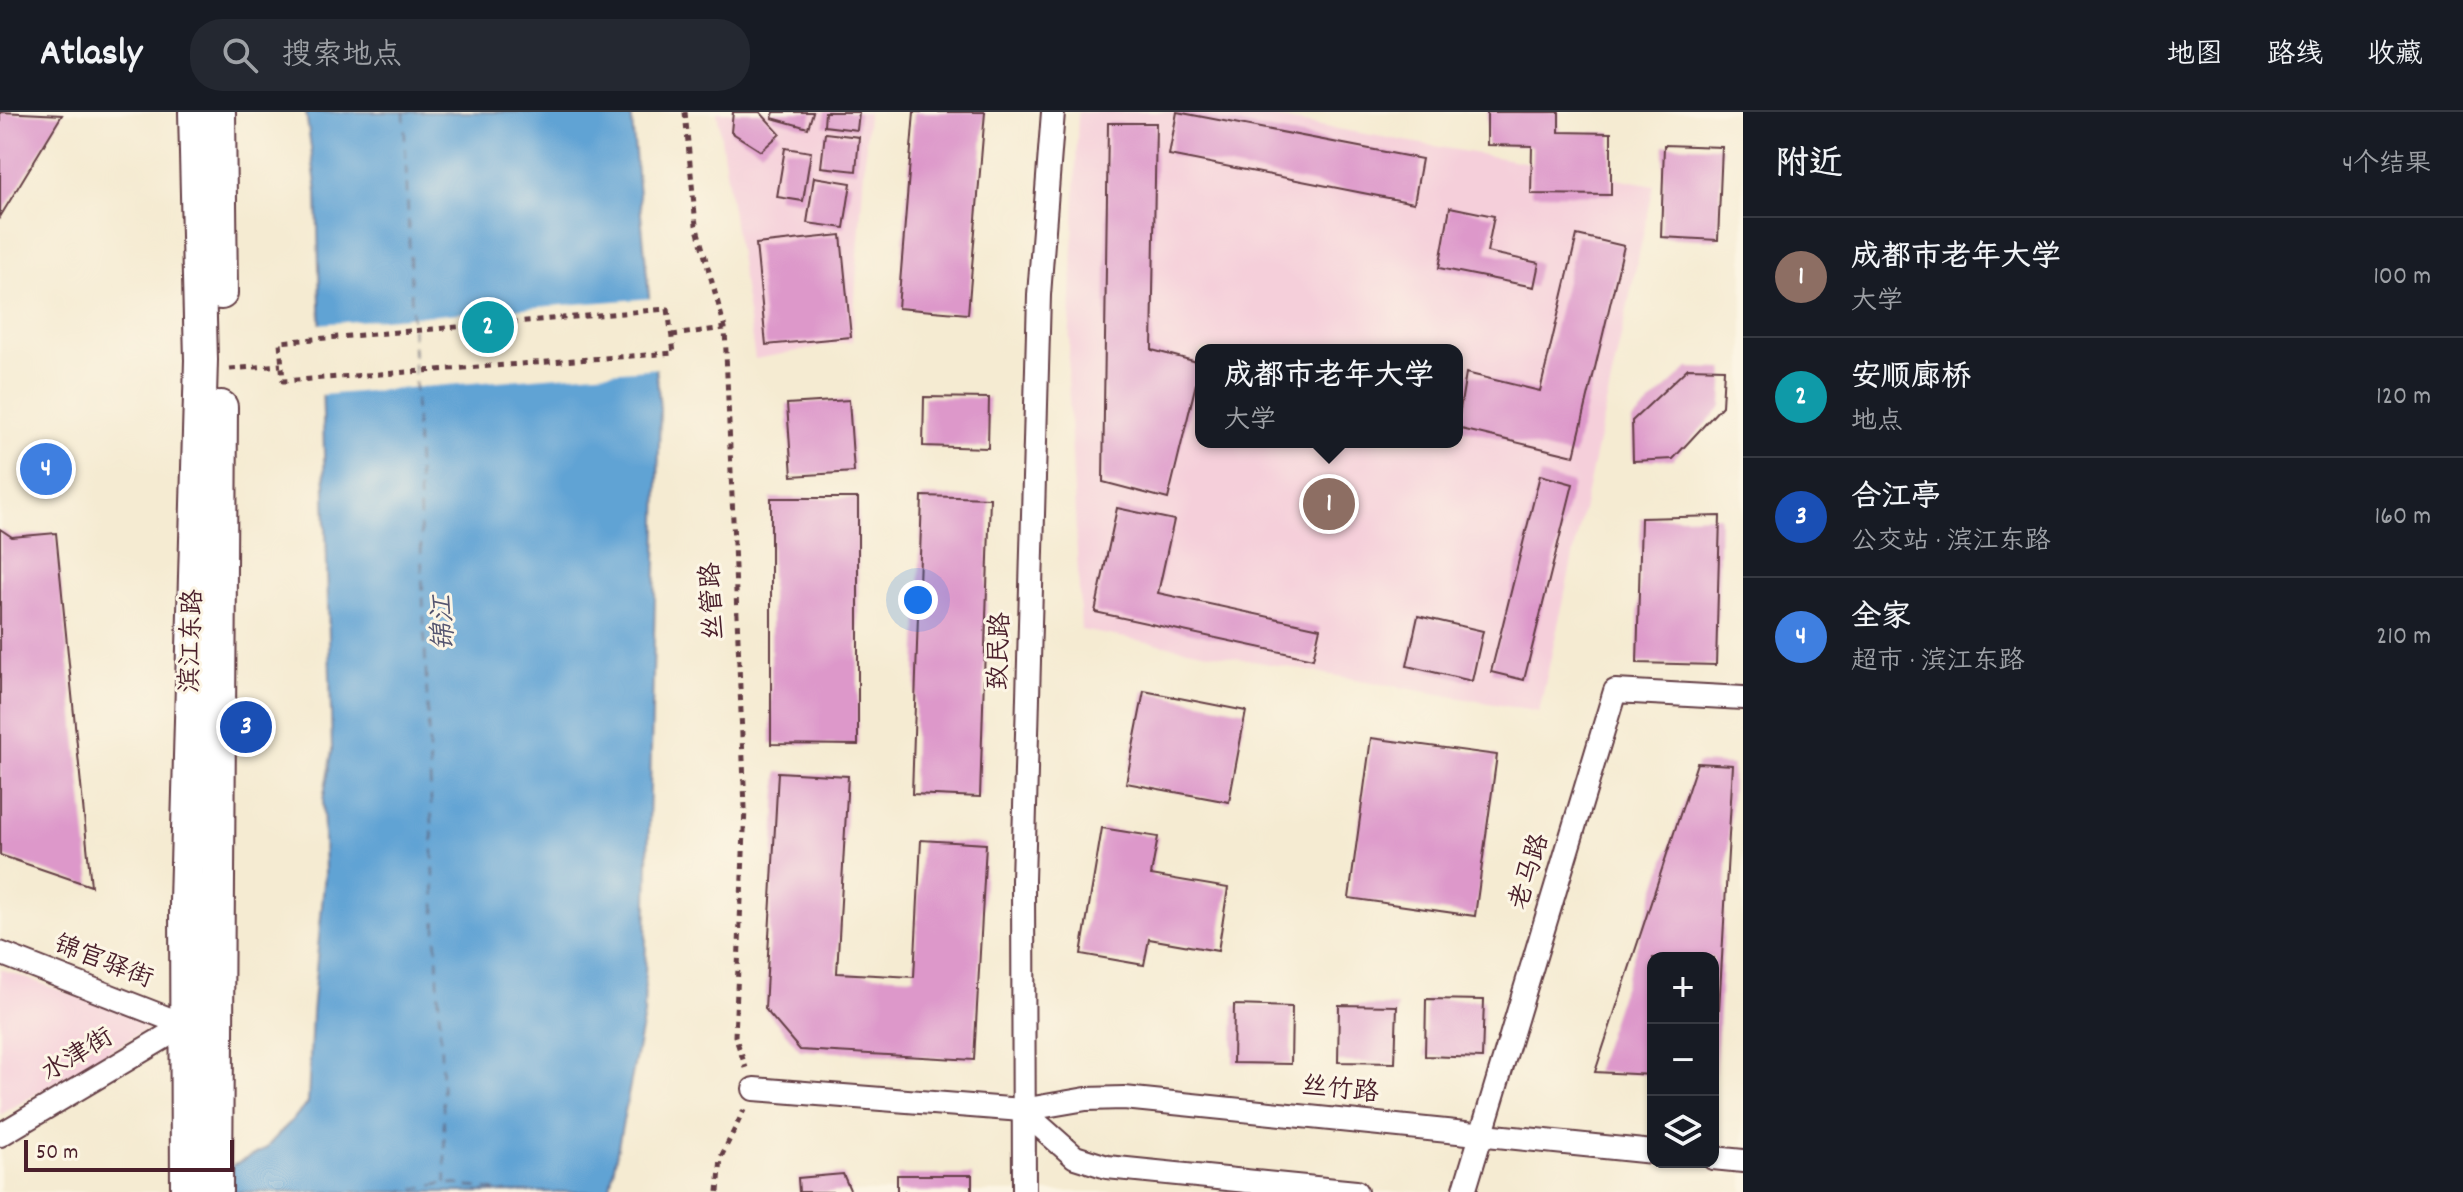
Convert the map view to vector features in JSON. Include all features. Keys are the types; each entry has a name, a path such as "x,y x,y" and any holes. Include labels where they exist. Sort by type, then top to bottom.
{"main road":[{"name":"滨江东路","path":"187,1181 185,1025 201,360 195,112"},
{"name":"滨江东路","path":"216,1192 221,369 219,112"}],"street":[{"name":"致民路","path":"1024,1192 1023,880 1039,295 1053,112"},
{"name":"老马路","path":"1464,1192 1615,691 1743,698"},
{"name":"锦官驿街","path":"0,953 185,1025"},
{"name":"水津街","path":"0,1135 185,1025"},
{"name":"丝竹路","path":"754,1089 1022,1110 1086,1099 1124,1098 1647,1151"},
{"path":"1022,1110 1075,1157 1107,1167 1356,1192"},
{"path":"1719,1159 1743,1161"}],"path":[{"name":"丝管路","path":"685,112 696,225 725,328 745,808 735,1036 754,1089"},
{"path":"668,309 672,335 674,353 283,381 281,365 280,342 640,311 668,309"},
{"path":"672,335 725,328"},
{"path":"221,369 281,365"},
{"path":"718,1192 721,1157 754,1089"}],"shaded area":[{"path":"717,112 868,112 852,341 755,359"},
{"path":"1078,112 1241,112 1654,185 1539,712 1081,630 1068,379"},
{"path":"0,969 3,970 156,1024 0,1115"}],"water":[{"name":"锦江","path":"306,112 631,112 660,409 644,1015 609,1192 182,1192 265,1149 308,1103 312,1013 325,873 323,800 332,751 317,192"}],"pier":[{"path":"653,298 660,368 321,395 318,324"}],"building":[{"path":"0,112 62,115 0,217"},
{"path":"733,112 760,112 780,134 761,151 731,132"},
{"path":"774,112 813,112 808,128 772,118"},
{"path":"825,112 859,112 857,130 824,126"},
{"path":"914,112 985,112 968,314 898,308"},
{"path":"1177,112 1422,159 1414,203 1169,155"},
{"path":"1487,112 1559,112 1559,132 1611,133 1611,195 1531,194 1532,146 1487,145"},
{"path":"1108,123 1156,123 1152,350 1195,361 1195,388 1168,499 1103,482"},
{"path":"825,133 859,137 856,171 821,167"},
{"path":"1664,145 1722,147 1718,240 1661,237"},
{"path":"785,148 811,152 803,201 777,197"},
{"path":"814,177 851,183 844,228 807,223"},
{"path":"1450,207 1494,216 1487,252 1539,263 1534,287 1439,268"},
{"path":"841,235 851,337 766,345 756,244"},
{"path":"1577,235 1624,246 1574,456 1463,429 1466,373 1540,391"},
{"path":"1688,368 1724,369 1722,406 1673,459 1633,461 1632,421"},
{"path":"924,397 989,398 988,448 923,446"},
{"path":"849,400 854,472 792,476 787,404"},
{"path":"1540,475 1573,484 1524,680 1491,672"},
{"path":"922,496 990,498 980,797 912,794"},
{"path":"771,498 858,498 858,745 771,744"},
{"path":"1117,508 1174,520 1158,593 1320,628 1313,659 1095,612"},
{"path":"1720,516 1716,665 1637,663 1641,518"},
{"path":"0,529 12,537 56,533 91,886 0,855"},
{"path":"1418,616 1483,631 1472,681 1407,666"},
{"path":"1144,691 1246,711 1229,802 1126,783"},
{"path":"1371,738 1497,755 1475,916 1349,898"},
{"path":"1697,763 1733,765 1719,1010 1719,952 1647,952 1647,1075 1595,1072"},
{"path":"778,772 848,776 837,973 914,977 921,840 986,844 974,1060 800,1050 765,1009"},
{"path":"1102,828 1158,837 1151,875 1228,888 1218,951 1149,939 1144,965 1081,954"},
{"path":"1426,999 1484,1000 1482,1058 1425,1056"},
{"path":"1234,1005 1292,1007 1291,1064 1233,1063"},
{"path":"1339,1005 1397,1006 1395,1063 1338,1062"},
{"path":"843,1174 851,1192 799,1192 798,1178"},
{"path":"897,1175 972,1175 972,1192 897,1192"}],"ferry route":[{"path":"404,112 446,1183"},
{"path":"397,1192 446,1183 507,1192"}],"place":[{"name":"安顺廊桥","path":"488,327"},
{"name":"全家","path":"46,469"},
{"name":"成都市老年大学","path":"1329,504"},
{"name":"合江亭","path":"246,727"}]}
